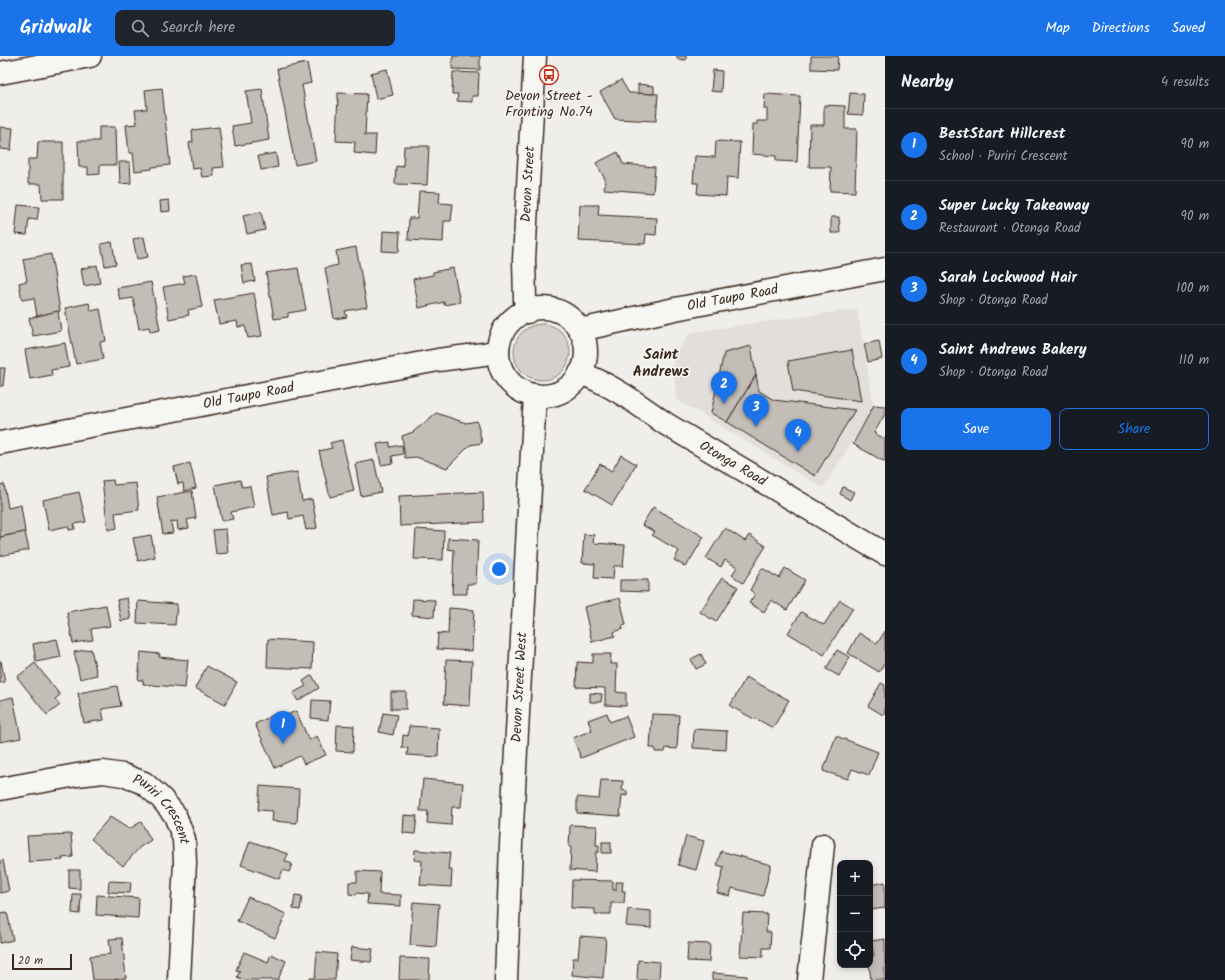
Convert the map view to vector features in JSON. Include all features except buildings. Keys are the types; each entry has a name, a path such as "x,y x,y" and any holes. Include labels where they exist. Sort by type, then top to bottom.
{"main road":[{"path":"0,74 90,56"},
{"name":"Devon Street","path":"527,312 525,300 524,260 535,56"},
{"name":"Old Taupo Road","path":"580,330 675,309 885,269"},
{"path":"546,308 560,312 572,319 580,330 586,352 585,362 580,373 572,384 561,391 548,395 535,395 523,391 513,384 505,375 500,364 498,351 504,330 510,321 518,315 527,312 532,309 546,308"},
{"name":"Old Taupo Road","path":"0,443 438,360 498,351"},
{"name":"Otonga Road","path":"580,373 593,378 666,424 885,554"},
{"name":"Devon Street West","path":"506,980 511,844 535,395"},
{"name":"Puriri Crescent","path":"0,789 77,775 103,772 123,775 144,783 161,798 175,815 184,839 185,862 178,980"},
{"path":"809,980 823,845"}],"shaded area":[{"path":"857,309 874,407 823,488 676,399 673,357 691,332"},
{"path":"542,324 553,326 562,332 568,341 570,352 568,363 562,372 553,378 542,380 531,378 522,372 516,363 514,352 516,341 522,332 531,326"}],"place":[{"name":"Devon Street - Fronting No.74","path":"549,75"},
{"name":"Super Lucky Takeaway","path":"724,404"},
{"name":"Sarah Lockwood Hair","path":"756,427"},
{"name":"Saint Andrews Bakery","path":"798,452"},
{"name":"BestStart Hillcrest","path":"283,744"}],"district":[{"name":"Saint Andrews","path":"661,364"}]}
